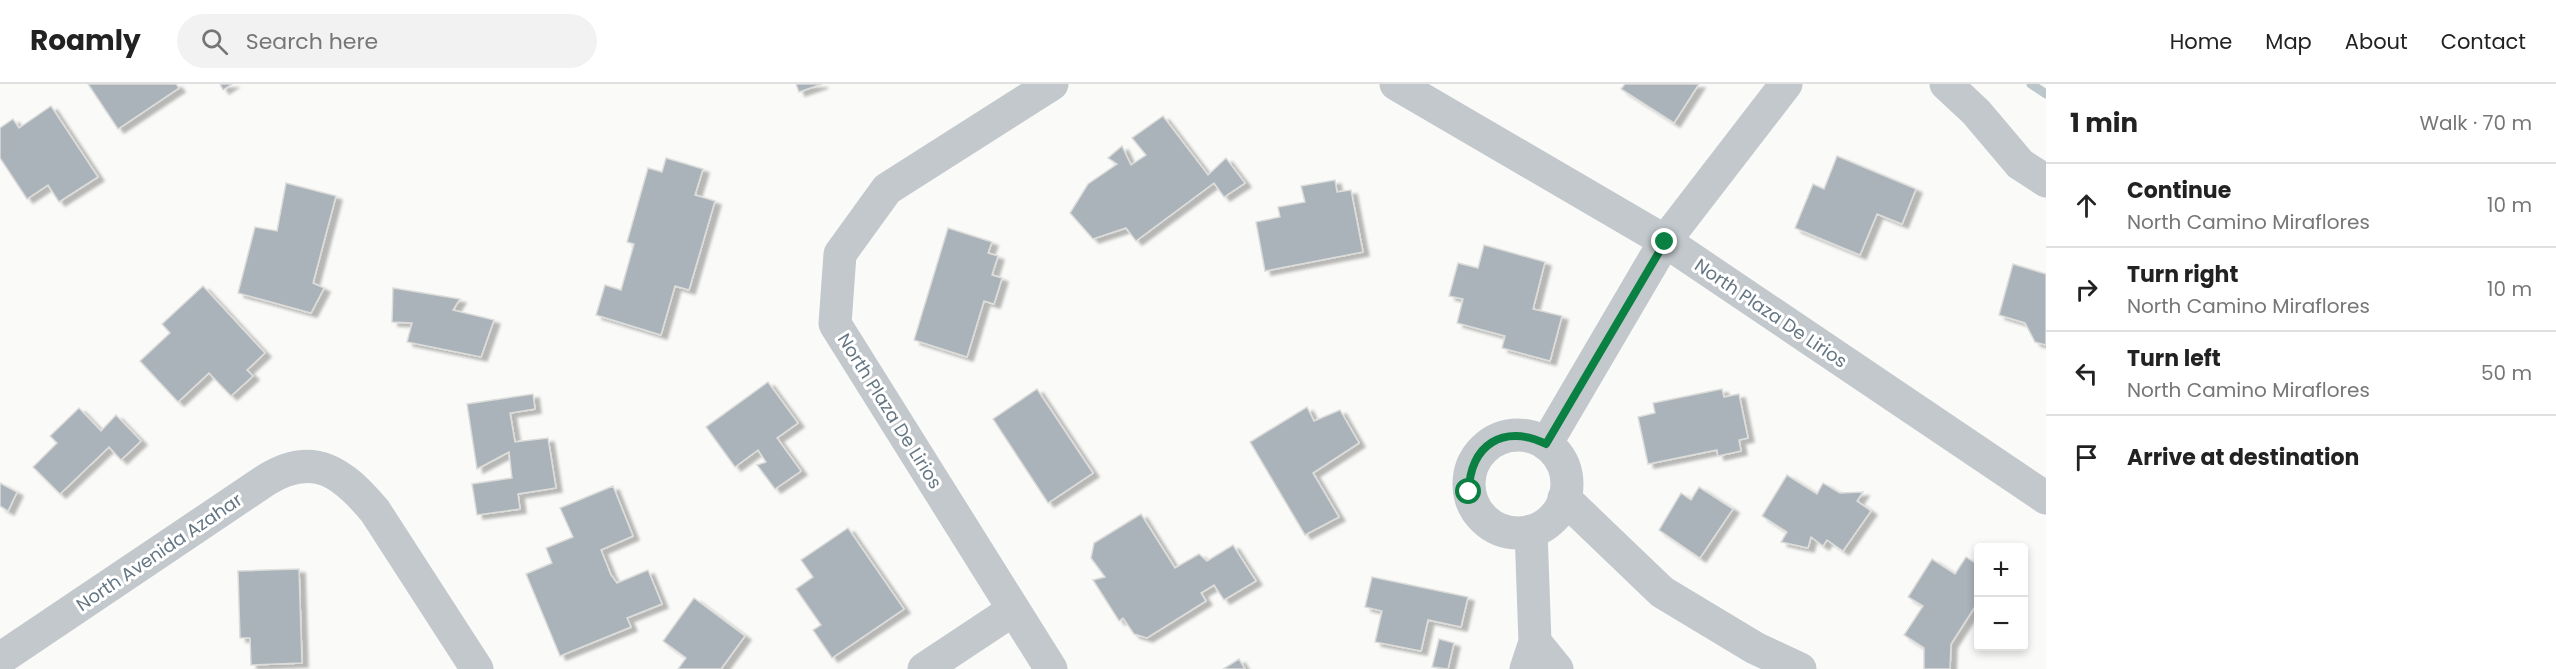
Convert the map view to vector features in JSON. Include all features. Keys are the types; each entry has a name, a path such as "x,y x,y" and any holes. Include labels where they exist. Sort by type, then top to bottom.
{"street":[{"name":"North Plaza De Lirios","path":"1052,84 887,189 840,254 835,324 1052,669"},
{"name":"North Plaza De Lirios","path":"1396,84 1665,242 2046,498"},
{"path":"1546,444 1665,242 1786,84"},
{"path":"1946,84 1976,112 2020,164 2046,181"},
{"path":"1523,436 1546,444 1557,454 1564,468 1567,483 1564,498 1557,513 1546,524 1531,531 1507,531 1485,520 1475,507 1469,492 1469,475 1474,460 1485,447 1498,439 1523,436"},
{"name":"North Avenida Azahar","path":"0,659 284,469 323,461 343,477 375,511 477,669"},
{"path":"1564,498 1662,592 1755,648 1800,669"},
{"path":"1531,531 1530,655 1557,669"},
{"path":"924,669 1013,610"}],"building":[{"path":"88,84 176,84 179,88 118,129"},
{"path":"220,84 232,84 223,90"},
{"path":"796,84 822,84 799,92"},
{"path":"1625,84 1699,84 1674,123 1621,89"},
{"path":"51,106 98,177 59,202 48,185 27,199 0,158 0,128 13,119 19,128"},
{"path":"1163,116 1208,175 1226,158 1245,183 1224,197 1214,183 1136,241 1126,228 1093,239 1070,213 1088,184 1117,164 1108,158 1122,146 1131,165 1146,155 1132,138"},
{"path":"1837,156 1916,189 1902,224 1877,214 1860,255 1795,228 1813,184 1824,189"},
{"path":"666,158 703,169 695,195 715,201 689,290 675,286 661,335 596,315 605,285 621,290 634,244 627,242 648,168 662,172"},
{"path":"1335,180 1337,192 1351,190 1363,252 1265,271 1256,222 1280,217 1278,207 1305,202 1301,186"},
{"path":"286,183 336,196 313,283 324,288 311,313 238,293 255,227 277,231"},
{"path":"948,228 992,242 988,253 998,256 992,275 1002,278 994,304 984,301 967,357 914,340"},
{"path":"1484,245 1545,262 1533,309 1562,316 1550,361 1502,348 1505,336 1457,323 1463,299 1449,296 1458,263 1478,268"},
{"path":"2013,264 2046,274 2046,345 2035,342 2025,323 1999,315"},
{"path":"203,286 265,353 247,370 253,376 231,396 209,373 178,402 140,361 170,333 162,324"},
{"path":"393,288 460,299 453,310 494,320 481,357 407,342 412,323 392,322"},
{"path":"768,382 798,423 777,438 801,471 775,489 757,465 766,462 758,450 735,467 706,427"},
{"path":"1037,389 1093,473 1048,503 993,419"},
{"path":"1722,389 1724,397 1739,394 1748,438 1739,440 1741,451 1718,456 1717,450 1648,464 1638,417 1655,413 1653,403"},
{"path":"533,394 535,409 510,413 515,442 548,438 556,488 518,494 520,509 477,515 472,484 512,478 509,452 477,469 467,404"},
{"path":"1307,407 1314,421 1340,410 1359,443 1313,473 1339,517 1305,535 1250,442"},
{"path":"79,408 101,431 116,415 141,441 121,460 109,447 60,494 33,467 57,443 50,436"},
{"path":"1787,475 1817,494 1823,483 1840,493 1863,492 1857,501 1871,511 1843,551 1827,540 1823,546 1811,537 1808,548 1781,542 1787,532 1762,516"},
{"path":"0,483 17,492 8,511 0,506"},
{"path":"613,486 633,536 601,550 611,575 617,583 648,570 662,604 627,618 631,627 560,656 526,574 552,563 546,548 573,537 560,508"},
{"path":"1699,487 1733,509 1700,558 1659,530 1681,493 1691,500"},
{"path":"1141,514 1175,568 1199,554 1207,561 1233,545 1256,581 1224,600 1214,585 1201,593 1206,601 1147,638 1134,634 1123,618 1119,621 1093,580 1105,577 1091,558 1094,543"},
{"path":"848,528 904,609 832,658 813,630 821,625 796,589 813,577 801,560"},
{"path":"1966,557 1974,562 1974,608 1951,644 1950,669 1924,669 1924,648 1904,635 1923,606 1908,597 1932,559 1955,574"},
{"path":"299,569 302,663 251,665 250,638 240,638 238,571"},
{"path":"1372,577 1468,597 1461,627 1428,620 1421,651 1375,642 1382,611 1365,607"},
{"path":"694,598 745,636 721,669 678,669 686,658 663,641"},
{"path":"1439,639 1454,643 1448,669 1432,667"},
{"path":"1239,659 1245,669 1223,669"}],"waterway":[{"path":"2031,84 2046,94"}],"route":[{"path":"1469,492 1469,475 1474,460 1485,447 1498,439 1514,435 1531,437 1546,444 1665,242"}]}
